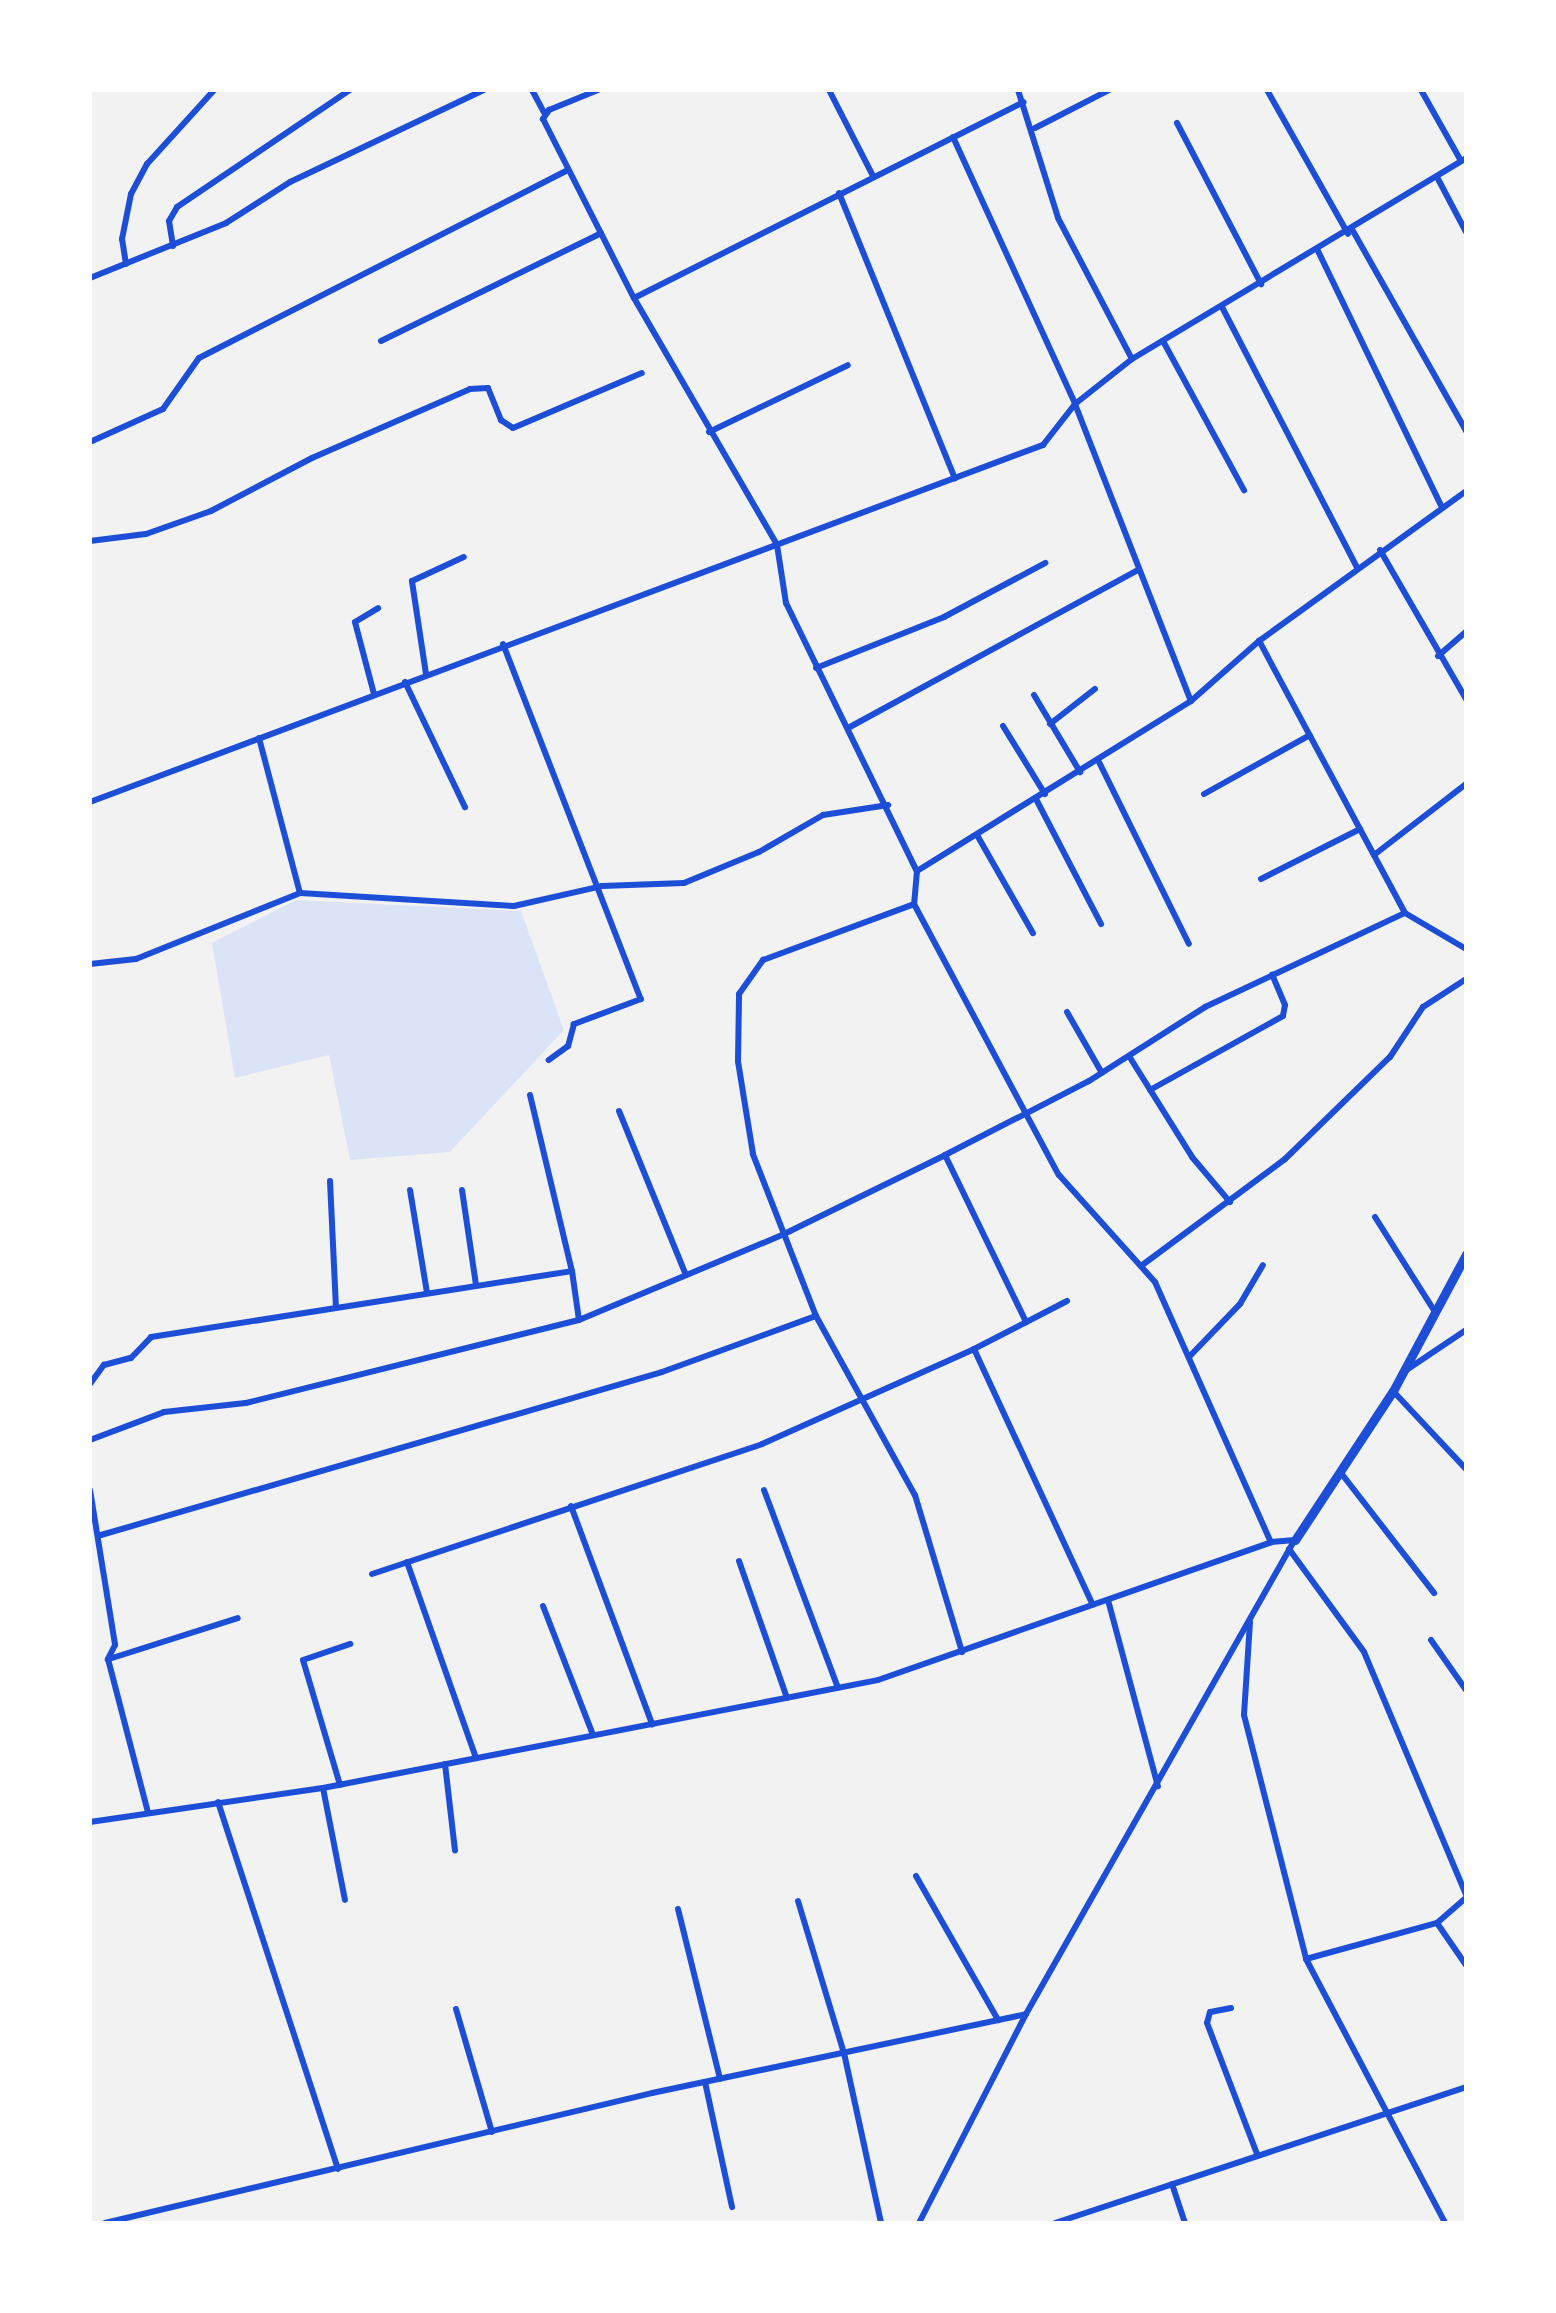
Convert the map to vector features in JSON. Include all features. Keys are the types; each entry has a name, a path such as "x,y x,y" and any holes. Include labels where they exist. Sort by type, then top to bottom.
{"street":[{"path":"126,264 122,239 131,194 147,164 214,90"},
{"path":"173,246 169,221 177,206 350,90"},
{"path":"90,278 173,246 484,90"},
{"path":"532,90 634,298 777,545 786,603 917,871 914,904 1021,1113 1058,1175 1163,1296 1272,1542"},
{"path":"544,113 598,90"},
{"path":"829,90 873,176"},
{"path":"1018,90 1035,128 1058,218 1132,359"},
{"path":"1035,128 1109,90"},
{"path":"1267,90 1466,431"},
{"path":"90,802 1043,445 1075,404 1132,359 1318,252 1464,160 1420,90"},
{"path":"634,298 1024,102"},
{"path":"1178,123 1261,284"},
{"path":"953,136 1075,404 1191,701"},
{"path":"90,442 163,410 199,358 568,170"},
{"path":"1436,177 1466,232"},
{"path":"839,193 956,478"},
{"path":"380,341 601,233"},
{"path":"1318,252 1441,505"},
{"path":"1222,307 1357,567"},
{"path":"1163,341 1244,490"},
{"path":"709,432 848,364"},
{"path":"90,541 146,534 211,511 470,389 488,388 502,420 513,428 642,373"},
{"path":"917,871 1191,701 1259,641 1441,505 1466,491"},
{"path":"1380,550 1466,699"},
{"path":"426,674 410,588 418,576 464,556"},
{"path":"816,668 944,617 1045,564"},
{"path":"848,728 1138,570"},
{"path":"374,694 355,622 378,608"},
{"path":"1438,656 1466,632"},
{"path":"1259,641 1405,913 1466,949"},
{"path":"504,644 602,886 641,999 574,1024 565,1051 549,1060"},
{"path":"405,682 465,807"},
{"path":"1050,724 1095,690"},
{"path":"1034,695 1080,772"},
{"path":"1003,726 1045,794"},
{"path":"1204,794 1310,736"},
{"path":"259,738 300,893"},
{"path":"1098,760 1189,944"},
{"path":"1374,855 1466,784"},
{"path":"1036,800 1101,924"},
{"path":"90,964 136,958 300,893 514,906 602,886 684,883 759,852 823,814 888,805"},
{"path":"1261,880 1360,829"},
{"path":"977,835 1033,933"},
{"path":"914,904 795,954 763,960 738,994 746,1126 782,1235 816,1316 916,1495 962,1652"},
{"path":"90,1440 164,1412 246,1404 579,1320 782,1235 945,1155 1102,1073 1205,1007 1405,913"},
{"path":"1150,1090 1283,1016 1286,1004 1272,975"},
{"path":"1140,1266 1230,1202 1390,1058 1424,1007 1466,979"},
{"path":"1067,1012 1102,1073"},
{"path":"1129,1056 1230,1202"},
{"path":"530,1095 572,1271 579,1320"},
{"path":"619,1112 686,1276"},
{"path":"945,1155 1026,1322"},
{"path":"330,1181 336,1306"},
{"path":"410,1190 427,1292"},
{"path":"462,1190 476,1285"},
{"path":"1375,1217 1434,1312"},
{"path":"919,2223 1026,2014 1159,1787 1292,1545 1393,1391 1466,1254"},
{"path":"1189,1357 1240,1304 1263,1265"},
{"path":"90,1384 104,1365 130,1358 150,1337 572,1271"},
{"path":"372,1574 762,1444 974,1348 1067,1301"},
{"path":"101,1535 643,1378 816,1316"},
{"path":"1404,1370 1466,1330"},
{"path":"974,1348 1093,1605"},
{"path":"1393,1391 1466,1469"},
{"path":"1341,1473 1434,1593"},
{"path":"90,1490 101,1535 115,1644 108,1659 148,1814"},
{"path":"764,1490 838,1688"},
{"path":"571,1506 652,1724"},
{"path":"90,1822 340,1785 838,1688 962,1652 1272,1542 1292,1545 1364,1652 1466,1897 1438,1923 1306,1959"},
{"path":"739,1561 787,1698"},
{"path":"408,1562 476,1758"},
{"path":"1108,1600 1159,1787"},
{"path":"543,1606 594,1736"},
{"path":"108,1659 238,1618"},
{"path":"1250,1620 1244,1715 1306,1959 1381,2111 1446,2223"},
{"path":"1430,1640 1466,1690"},
{"path":"340,1785 303,1660 350,1644"},
{"path":"445,1764 455,1850"},
{"path":"322,1788 345,1900"},
{"path":"218,1802 338,2169"},
{"path":"916,1876 998,2020"},
{"path":"798,1901 844,2053 881,2223"},
{"path":"678,1909 720,2079"},
{"path":"1438,1923 1466,1965"},
{"path":"1231,2008 1210,2012 1207,2023 1257,2154"},
{"path":"456,2009 492,2132"},
{"path":"104,2223 705,2082 1026,2014"},
{"path":"705,2082 732,2208"},
{"path":"1056,2223 1381,2111 1466,2087"},
{"path":"1172,2184 1185,2223"}],"shaded area":[{"path":"296,900 521,911 564,1030 450,1152 350,1160 329,1055 235,1078 212,943"}]}
